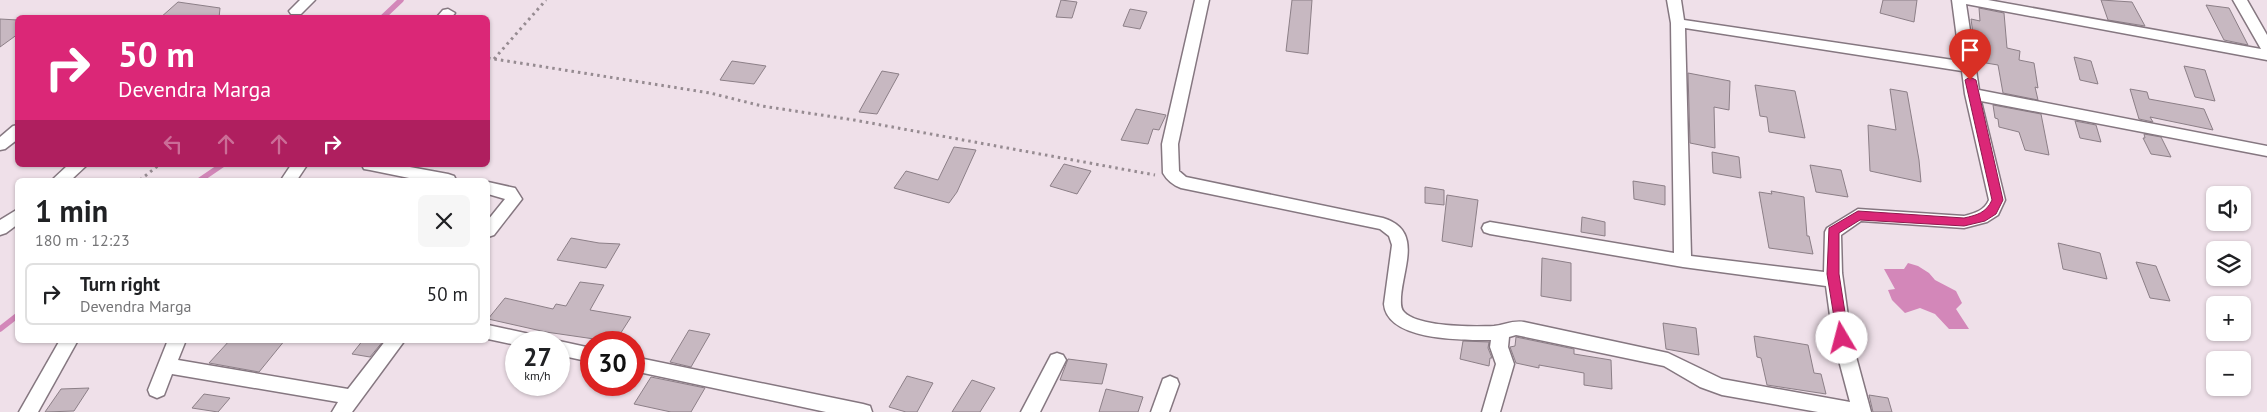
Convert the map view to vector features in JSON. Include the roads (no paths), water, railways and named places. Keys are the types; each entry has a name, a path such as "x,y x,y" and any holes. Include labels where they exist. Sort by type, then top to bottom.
{"street":[{"path":"296,11 308,0"},
{"path":"1202,0 1170,144 1169,165 1175,179 1181,182 1383,224 1392,228 1399,238 1400,245 1392,301 1393,310 1397,318 1405,322 1446,332 1500,332 1517,328 1668,360 1682,366 1707,382 1722,387 1862,412 1842,338 1834,280 1833,232 1858,215 1964,222 1981,218 1992,211 1997,200 1972,94 1959,0"},
{"path":"1674,0 1678,23 1683,261"},
{"path":"1965,0 2267,55"},
{"path":"2240,0 2267,48"},
{"path":"1678,23 1968,66"},
{"path":"1972,94 2267,151"},
{"path":"0,145 15,132"},
{"path":"63,178 76,167"},
{"path":"290,178 298,167"},
{"path":"385,167 438,178"},
{"path":"490,188 509,192 514,199 490,229"},
{"path":"0,229 15,217"},
{"path":"1490,228 1683,261 1834,280"},
{"path":"490,332 505,336"},
{"path":"1491,412 1506,364 1499,347 1500,332"},
{"path":"28,412 67,343"},
{"path":"157,390 176,343"},
{"path":"167,366 346,405 394,343"},
{"path":"1030,412 1057,360"},
{"path":"645,366 863,412"},
{"path":"1160,412 1170,384"}],"waterway":[{"path":"385,15 401,0"},
{"path":"203,178 219,167"},
{"path":"0,329 15,317"}]}
